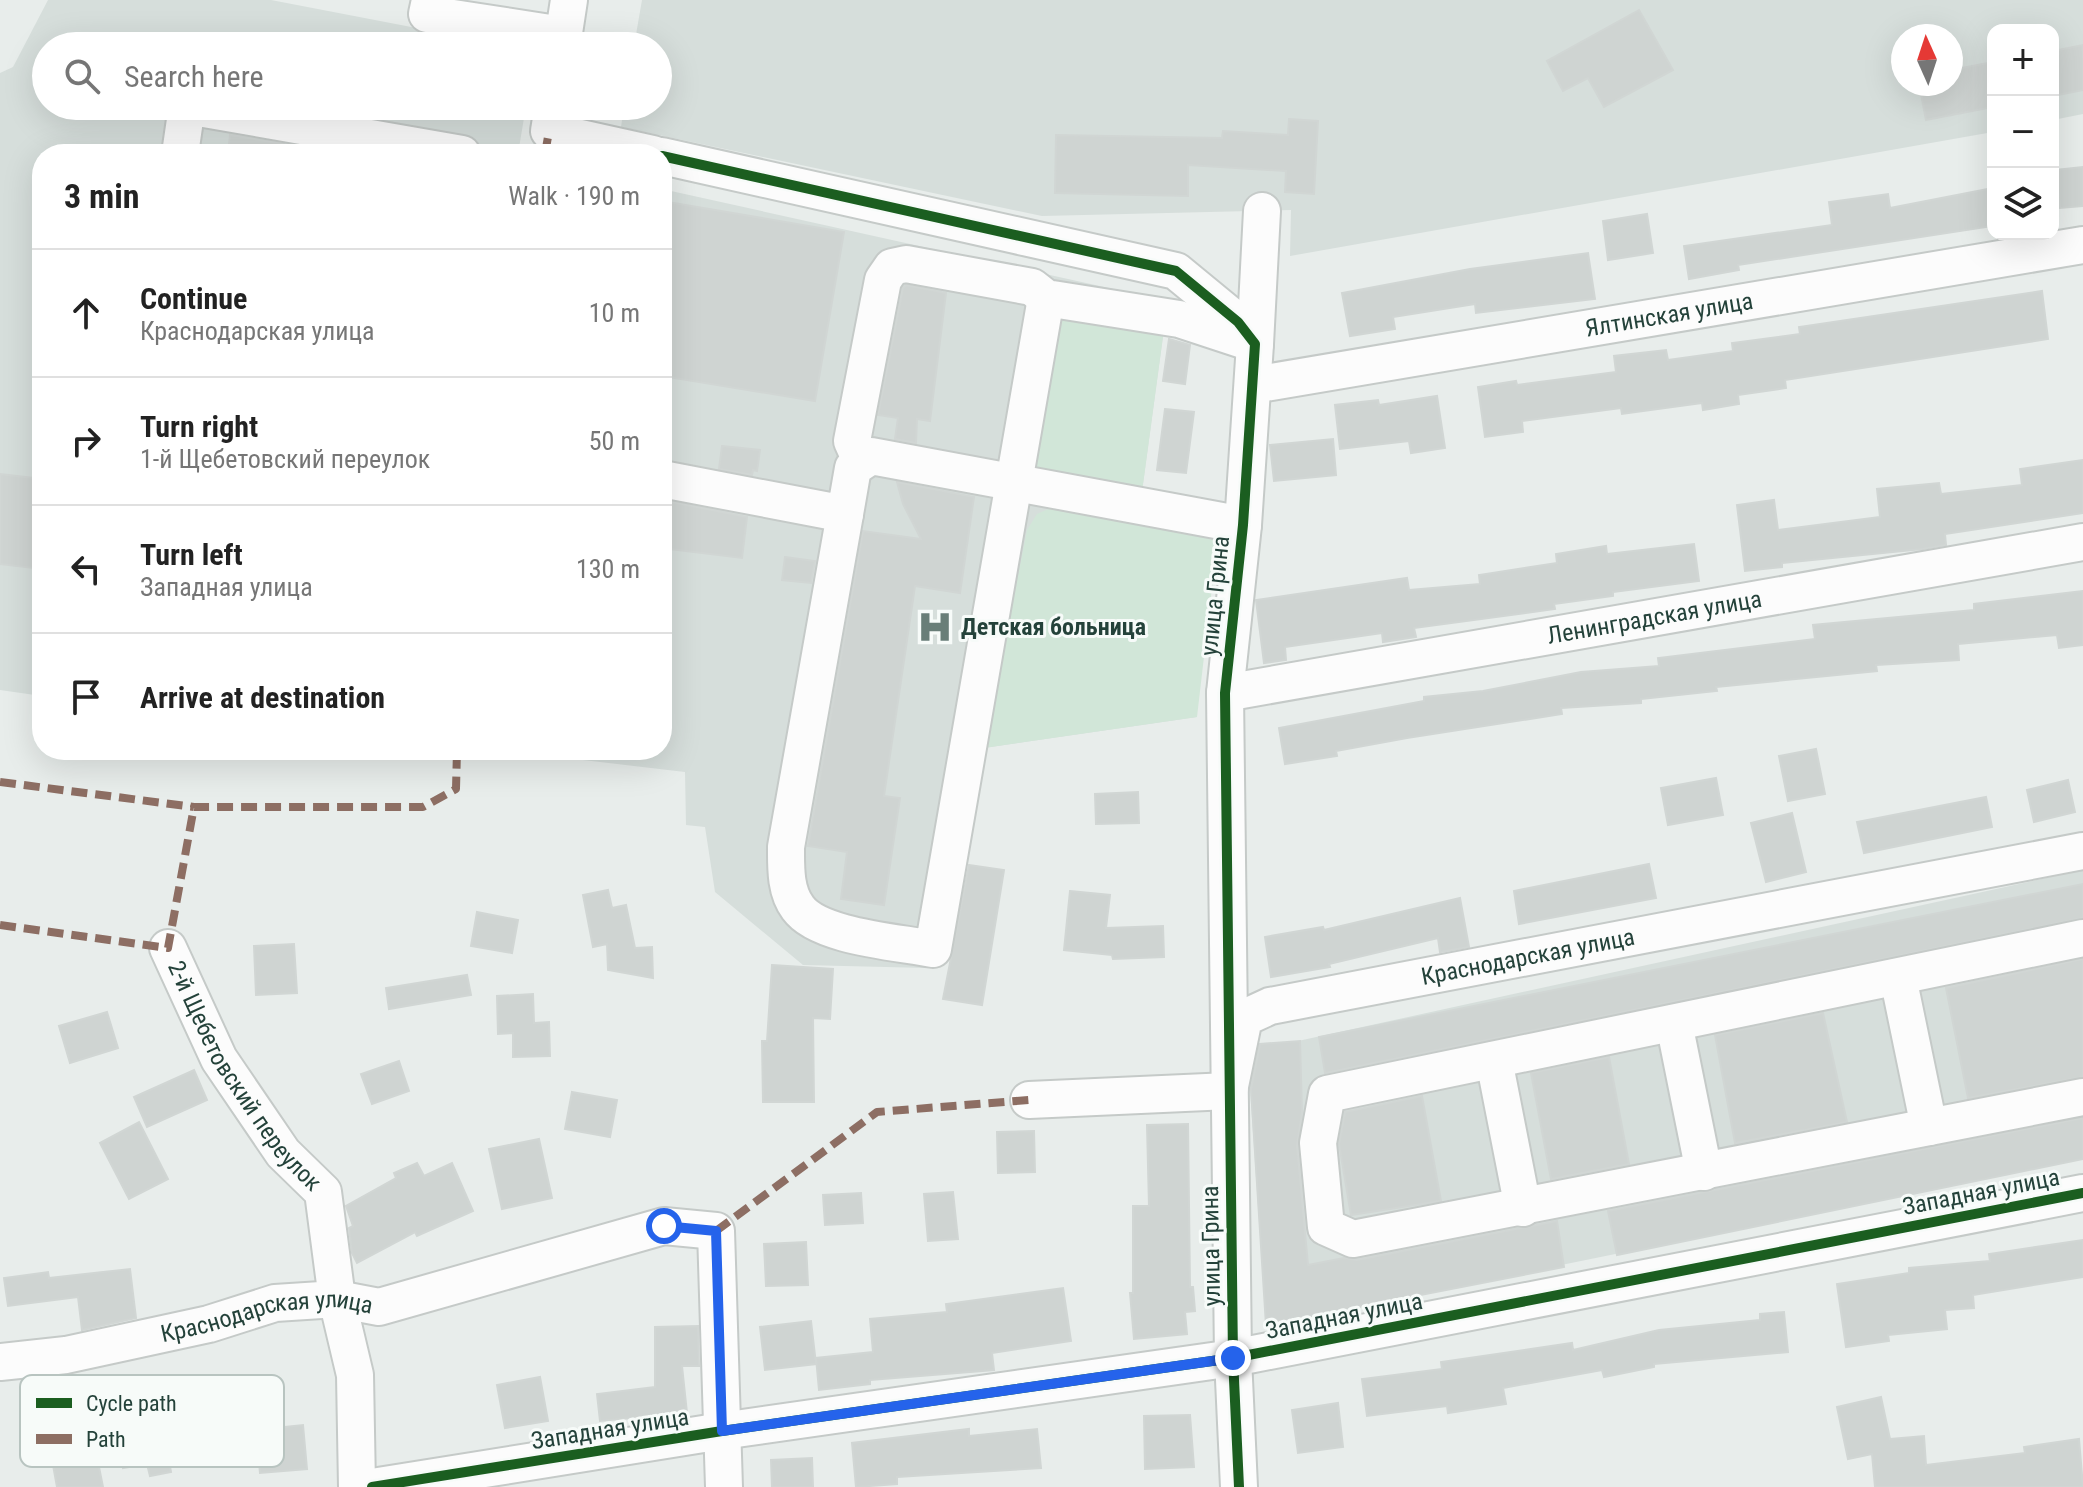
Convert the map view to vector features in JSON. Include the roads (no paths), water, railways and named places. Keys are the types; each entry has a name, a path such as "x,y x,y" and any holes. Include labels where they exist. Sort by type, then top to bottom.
{"street":[{"path":"430,0 427,14 517,32"},
{"path":"564,32 569,0"},
{"path":"181,144 185,120"},
{"path":"267,120 405,144"},
{"path":"557,120 625,144"},
{"path":"672,158 1176,271 1238,322 1255,344"},
{"name":"улица Грина","path":"1239,1487 1233,1358 1225,693 1243,525 1262,211"},
{"name":"Ялтинская улица","path":"1253,385 2083,245"},
{"path":"861,461 852,441 883,280 892,267 906,264 1032,287 1046,298 1179,319 1255,344"},
{"path":"1046,298 1016,481 933,949 827,929 798,908 787,879 786,847 853,468 861,461 871,456 1016,481 1243,525"},
{"path":"672,481 845,514"},
{"name":"Ленинградская улица","path":"1225,693 2083,542"},
{"name":"Краснодарская улица","path":"1229,1091 1244,1018 1270,1006 2083,851"},
{"path":"2083,938 1327,1094 1318,1143 1326,1227 1353,1239 2083,1097"},
{"name":"2-й Щебетовский переулок","path":"168,948 219,1059 283,1153 323,1192 337,1299 355,1375 357,1487"},
{"path":"1898,977 1929,1127"},
{"path":"1674,1023 1704,1172"},
{"path":"1494,1060 1523,1208"},
{"path":"1029,1100 1229,1091"},
{"name":"Западная улица","path":"372,1487 722,1431 1233,1358 2083,1193"},
{"name":"Краснодарская улица","path":"0,1362 66,1355 209,1324 275,1303 337,1299 379,1307 664,1226 716,1231 722,1431"},
{"path":"722,1431 724,1487"}],"place":[{"name":"Детская больница","path":"935,627"}]}
